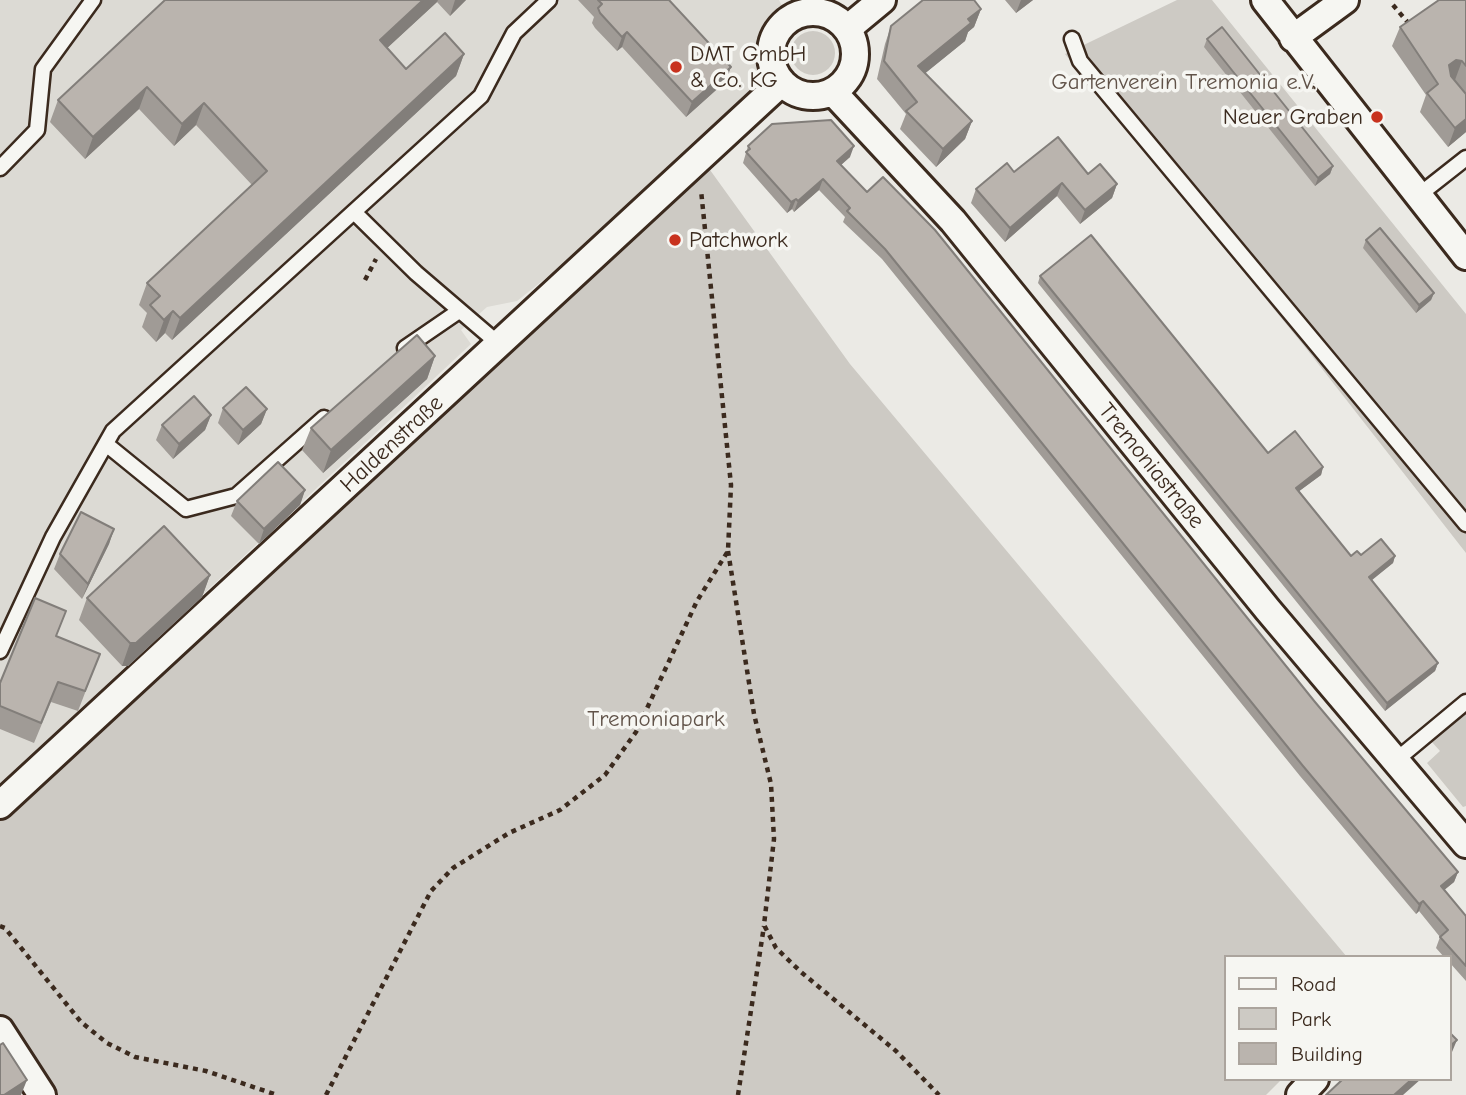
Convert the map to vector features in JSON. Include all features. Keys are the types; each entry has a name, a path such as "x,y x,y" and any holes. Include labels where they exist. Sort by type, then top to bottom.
{"street":[{"path":"847,29 882,0"},
{"path":"1265,0 1466,256"},
{"path":"1293,38 1345,0"},
{"path":"790,9 826,14 847,29 853,42 854,61 849,75 832,92 805,95 782,82 772,64 772,46 790,9"},
{"name":"Haldenstraße","path":"0,805 782,82"},
{"name":"Tremoniastraße","path":"832,92 953,221 1259,599 1466,844"},
{"path":"0,1030 42,1095"},
{"path":"1300,1095 1313,1081"}],"lane":[{"path":"0,168 37,130 43,69 93,0"},
{"path":"0,651 52,537 113,430 481,96 514,33 550,0"},
{"path":"1072,39 1080,61 1466,524"},
{"path":"1419,195 1466,158"},
{"path":"354,212 459,311 500,345"},
{"path":"395,355 459,311"},
{"path":"106,444 186,509 236,496 335,408"},
{"path":"1395,761 1466,702"}],"path":[{"path":"1393,5 1416,31"},
{"path":"699,160 731,485 728,551 754,714 771,784 774,839 738,1095"},
{"path":"365,280 376,260"},
{"path":"326,1095 431,891 453,868 509,833 561,810 606,775 636,732 697,601 728,551"},
{"path":"764,925 776,948 896,1051 939,1095"},
{"path":"0,926 5,928 81,1023 107,1043 135,1057 206,1072 277,1095"}],"shaded area":[{"path":"0,0 779,0 787,16 770,31 765,46 766,70 772,84 678,173 517,301 487,307 461,330 471,344 0,784"}],"green space":[{"name":"Gartenverein Tremonia e.V.","path":"1177,0 1212,0 1466,314 1466,553 1305,347 1065,54"},
{"path":"813,31 828,38 835,53 828,68 813,75 798,68 791,53 798,38"},
{"name":"Tremoniapark","path":"705,163 850,364 1345,955 1224,955 1224,1081 1280,1081 1266,1095 46,1095 0,1024 0,814"},
{"path":"1466,712 1466,806 1463,807 1427,763 1440,751 1431,741"}],"building":[{"path":"165,0 423,0 380,40 406,69 445,33 464,54 180,318 173,311 164,320 150,305 160,296 147,283 267,171 204,103 182,124 147,87 93,137 58,100"},
{"name":"DMT GmbH & Co. KG","path":"598,0 669,0 731,67 692,102 627,32 622,37 600,13 598,8 602,4"},
{"path":"923,0 974,0 981,9 968,19 971,23 918,66 972,121 943,149 906,111 917,102 884,61 891,26"},
{"path":"1439,0 1466,0 1466,66 1462,61 1456,60 1449,65 1451,76 1466,94 1466,119 1455,128 1427,93 1438,84 1400,27"},
{"path":"1222,27 1333,166 1318,178 1207,39"},
{"path":"831,120 854,146 837,161 867,192 883,177 935,230 1315,702 1458,872 1441,886 1466,916 1466,966 1440,937 1448,930 1423,901 1419,904 1303,766 885,249 847,211 850,208 823,179 798,201 796,199 791,202 746,152 750,149 748,146 772,124"},
{"path":"1058,137 1088,174 1100,164 1117,184 1085,210 1062,183 1010,228 976,189 1007,163 1014,172"},
{"path":"1380,228 1434,293 1419,305 1366,240"},
{"path":"1091,235 1268,453 1295,431 1323,467 1296,488 1351,556 1357,551 1361,555 1381,539 1395,556 1369,577 1438,663 1387,703 1040,276"},
{"path":"417,335 435,356 331,450 311,428"},
{"path":"246,387 267,409 243,430 223,408"},
{"path":"194,396 211,415 179,444 162,425"},
{"path":"278,462 305,490 264,529 237,501"},
{"path":"81,512 114,529 88,584 60,554"},
{"path":"164,526 210,575 136,643 130,643 87,598"},
{"path":"35,598 66,611 56,636 100,654 85,691 58,682 41,723 0,706 0,683"},
{"path":"3,1043 27,1080 0,1095 0,1045"},
{"path":"1341,1081 1410,1081 1394,1095 1326,1095"}],"place":[{"name":"DMT GmbH & Co. KG","path":"676,67"},
{"name":"Neuer Graben","path":"1377,117"},
{"name":"Patchwork","path":"675,240"}]}
